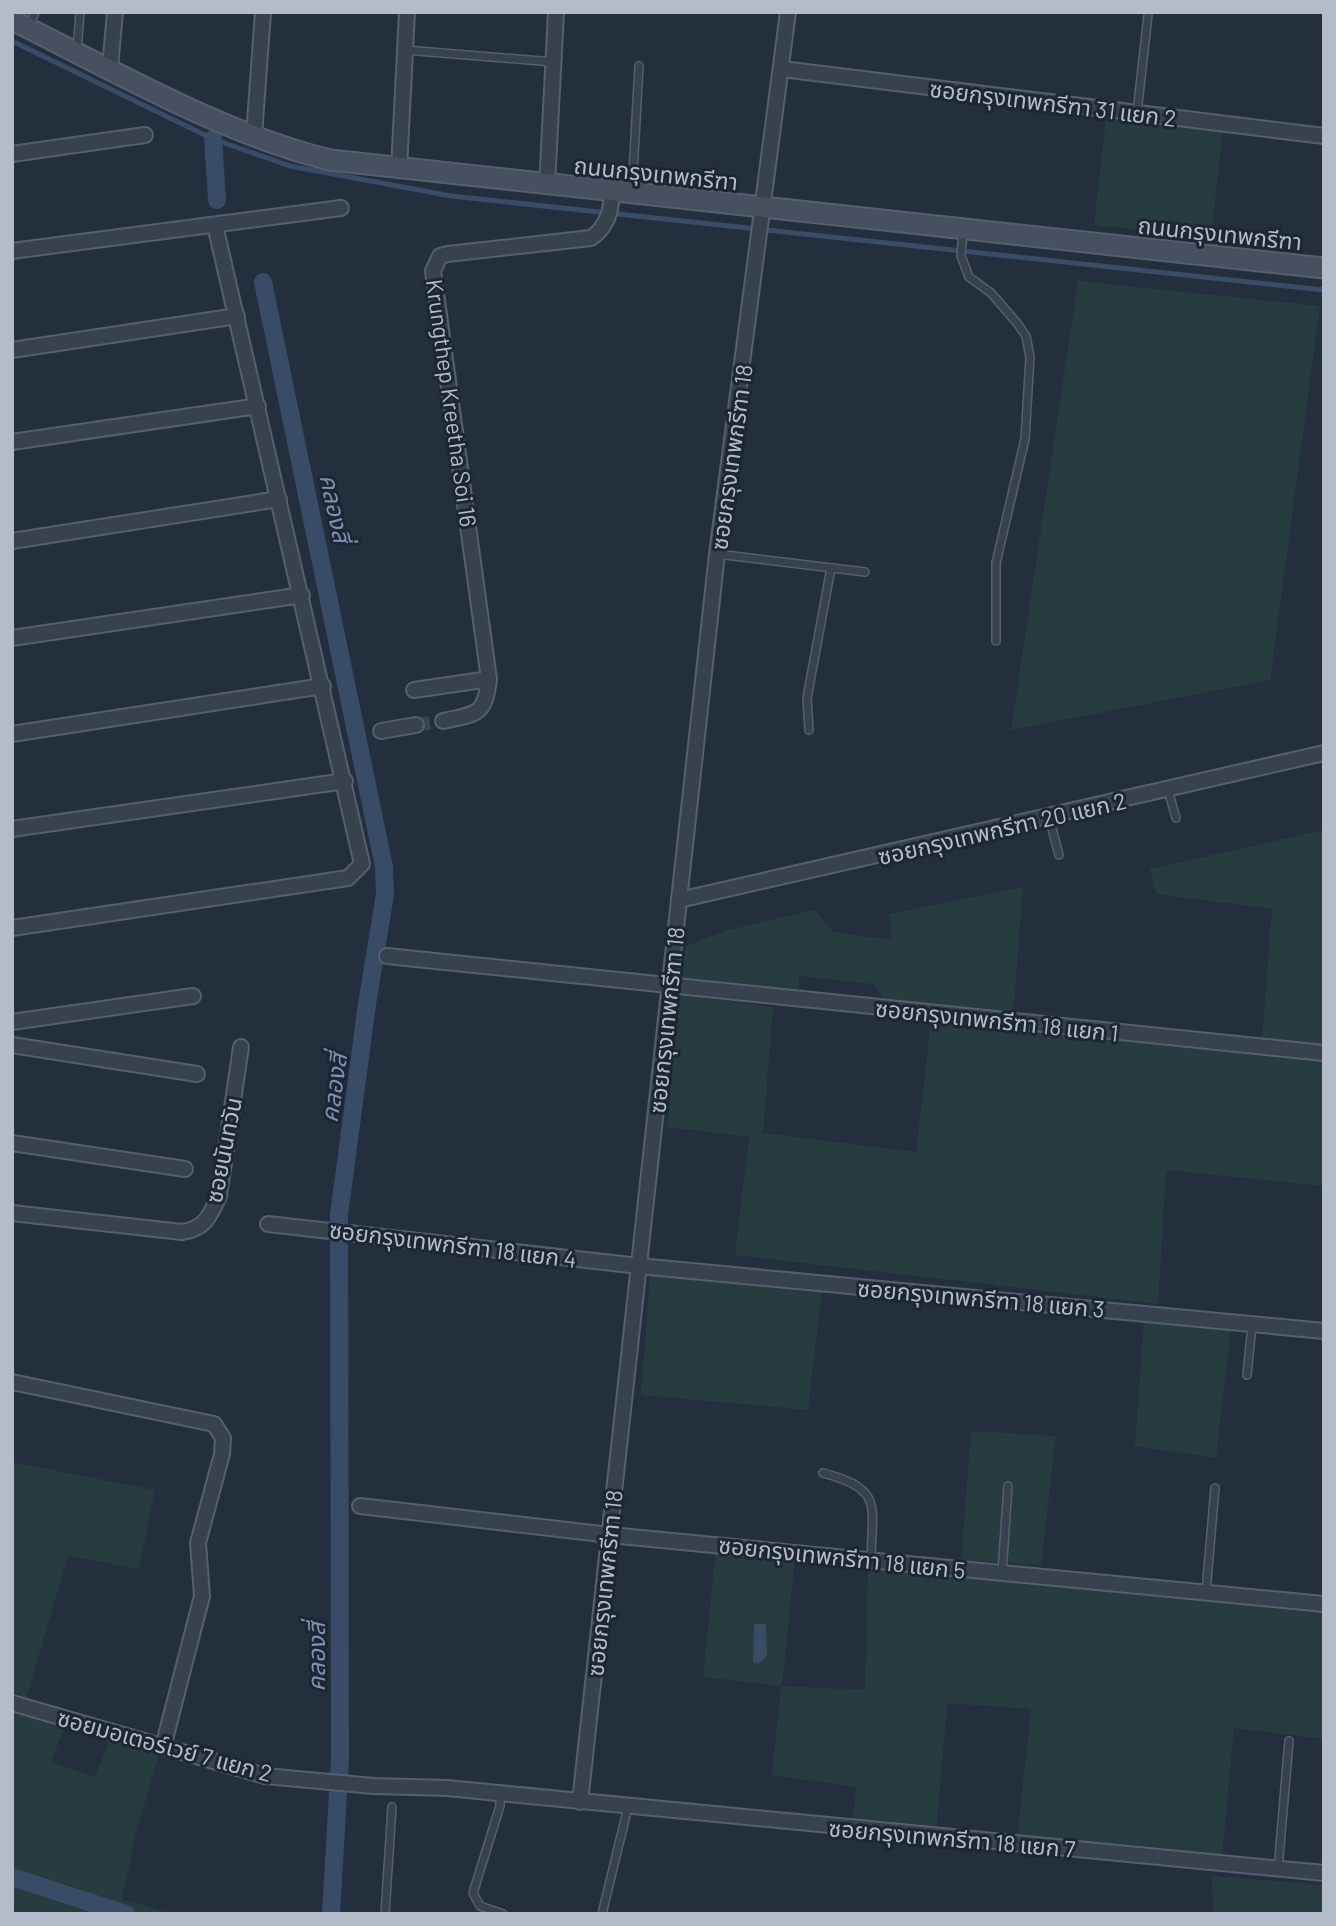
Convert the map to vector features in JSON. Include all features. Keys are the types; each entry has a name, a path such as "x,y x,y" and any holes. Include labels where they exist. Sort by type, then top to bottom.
{"main road":[{"name":"ถนนกรุงเทพกรีฑา","path":"25,20 76,51 254,136 292,151 330,160 547,186 616,204 763,215 1324,268"}],"street":[{"path":"110,68 115,12"},
{"path":"254,136 263,12"},
{"path":"399,169 407,12"},
{"path":"547,186 555,12"},
{"name":"ซอยกรุงเทพกรีฑา 18","path":"580,1802 718,554 788,12"},
{"name":"ซอยกรุงเทพกรีฑา 31 แยก 2","path":"782,69 1324,136"},
{"path":"12,154 145,135"},
{"name":"Krungthep Kreetha Soi 16","path":"489,679 433,271 440,256 448,254 584,240 601,230 616,204"},
{"path":"12,251 341,208"},
{"path":"12,928 348,878 362,864 362,854 215,225"},
{"path":"12,349 237,316"},
{"path":"12,442 258,406"},
{"path":"12,541 279,499"},
{"path":"12,638 302,595"},
{"path":"414,690 489,679 486,702 482,708 472,715 443,721"},
{"path":"12,733 323,686"},
{"path":"381,731 416,725"},
{"name":"ซอยกรุงเทพกรีฑา 20 แยก 2","path":"679,900 1324,753"},
{"path":"12,829 345,781"},
{"name":"ซอยกรุงเทพกรีฑา 18 แยก 1","path":"387,956 1324,1054"},
{"path":"12,1022 193,996"},
{"path":"12,1045 197,1074"},
{"name":"ซอยนันทวัน","path":"12,1213 182,1232 197,1230 209,1219 219,1196 242,1048"},
{"path":"12,1143 185,1169"},
{"name":"ซอยกรุงเทพกรีฑา 18 แยก 4","path":"268,1224 639,1266"},
{"name":"ซอยกรุงเทพกรีฑา 18 แยก 3","path":"639,1266 1324,1331"},
{"path":"12,1382 214,1424 220,1430 222,1454 198,1543 202,1596 163,1748"},
{"name":"ซอยกรุงเทพกรีฑา 18 แยก 5","path":"360,1506 610,1535 1324,1604"},
{"name":"ซอยมอเตอร์เวย์ 7 แยก 2","path":"12,1703 265,1776 447,1788 500,1795"},
{"name":"ซอยกรุงเทพกรีฑา 18 แยก 7","path":"500,1795 1324,1873"}],"lane":[{"path":"76,51 80,12"},
{"path":"1137,113 1148,15"},
{"path":"405,50 553,62"},
{"path":"616,204 639,66"},
{"path":"962,235 961,256 969,277 991,293 1017,323 1026,336 1030,357 1025,439 996,563 996,642"},
{"path":"718,554 865,572"},
{"path":"809,730 807,698 831,568"},
{"path":"1168,790 1175,818"},
{"path":"1049,817 1059,855"},
{"path":"1247,1375 1252,1324"},
{"path":"823,1474 850,1480 869,1496 872,1506 871,1560"},
{"path":"1002,1573 1008,1486"},
{"path":"1206,1593 1215,1488"},
{"path":"1278,1869 1289,1741"},
{"path":"500,1795 500,1806 472,1893 480,1906 503,1914"},
{"path":"385,1914 391,1807"},
{"path":"602,1914 628,1807"},
{"path":"474,1914 480,1906"}],"green space":[{"path":"1106,118 1223,130 1211,237 1094,225"},
{"path":"1078,281 1320,306 1270,680 1011,730"},
{"path":"1324,830 1324,1045 1262,1039 1272,909 1156,894 1150,869"},
{"path":"1023,887 1013,1017 887,1003 873,984 799,976 799,994 680,982 686,946 728,930 814,910 834,932 892,940 889,914"},
{"path":"679,995 773,1007 763,1133 916,1152 931,1021 1324,1061 1324,1186 1166,1170 1158,1304 735,1255 749,1137 667,1127"},
{"path":"650,1275 822,1289 808,1410 641,1395"},
{"path":"1144,1321 1231,1328 1216,1458 1135,1446"},
{"path":"971,1431 1056,1436 1041,1565 961,1560"},
{"path":"12,1462 155,1490 139,1569 68,1556 26,1699 12,1695"},
{"path":"716,1548 795,1557 782,1686 865,1690 868,1566 1324,1609 1324,1739 1234,1728 1222,1857 1017,1839 1031,1709 947,1703 936,1833 853,1823 856,1787 772,1775 781,1686 703,1677","holes":["766,1624 767,1656 759,1663 753,1661 754,1625"]},
{"path":"12,1710 65,1725 51,1762 95,1777 109,1740 159,1755 137,1829 122,1899 173,1914 26,1914 12,1910"},
{"path":"1212,1876 1324,1885 1324,1914 1213,1914"}],"water":[{"path":"754,1624 766,1624 767,1656 759,1663 753,1662"}],"waterway":[{"path":"12,41 213,139 290,166 451,196 1324,290"},
{"name":"คลองสี่","path":"213,139 217,200"},
{"name":"คลองสี่","path":"263,282 384,867 385,894 367,1004 339,1215 340,1759 331,1914"},
{"path":"12,1877 126,1914"}],"tunnel":[{"path":"416,725 443,721"}]}
